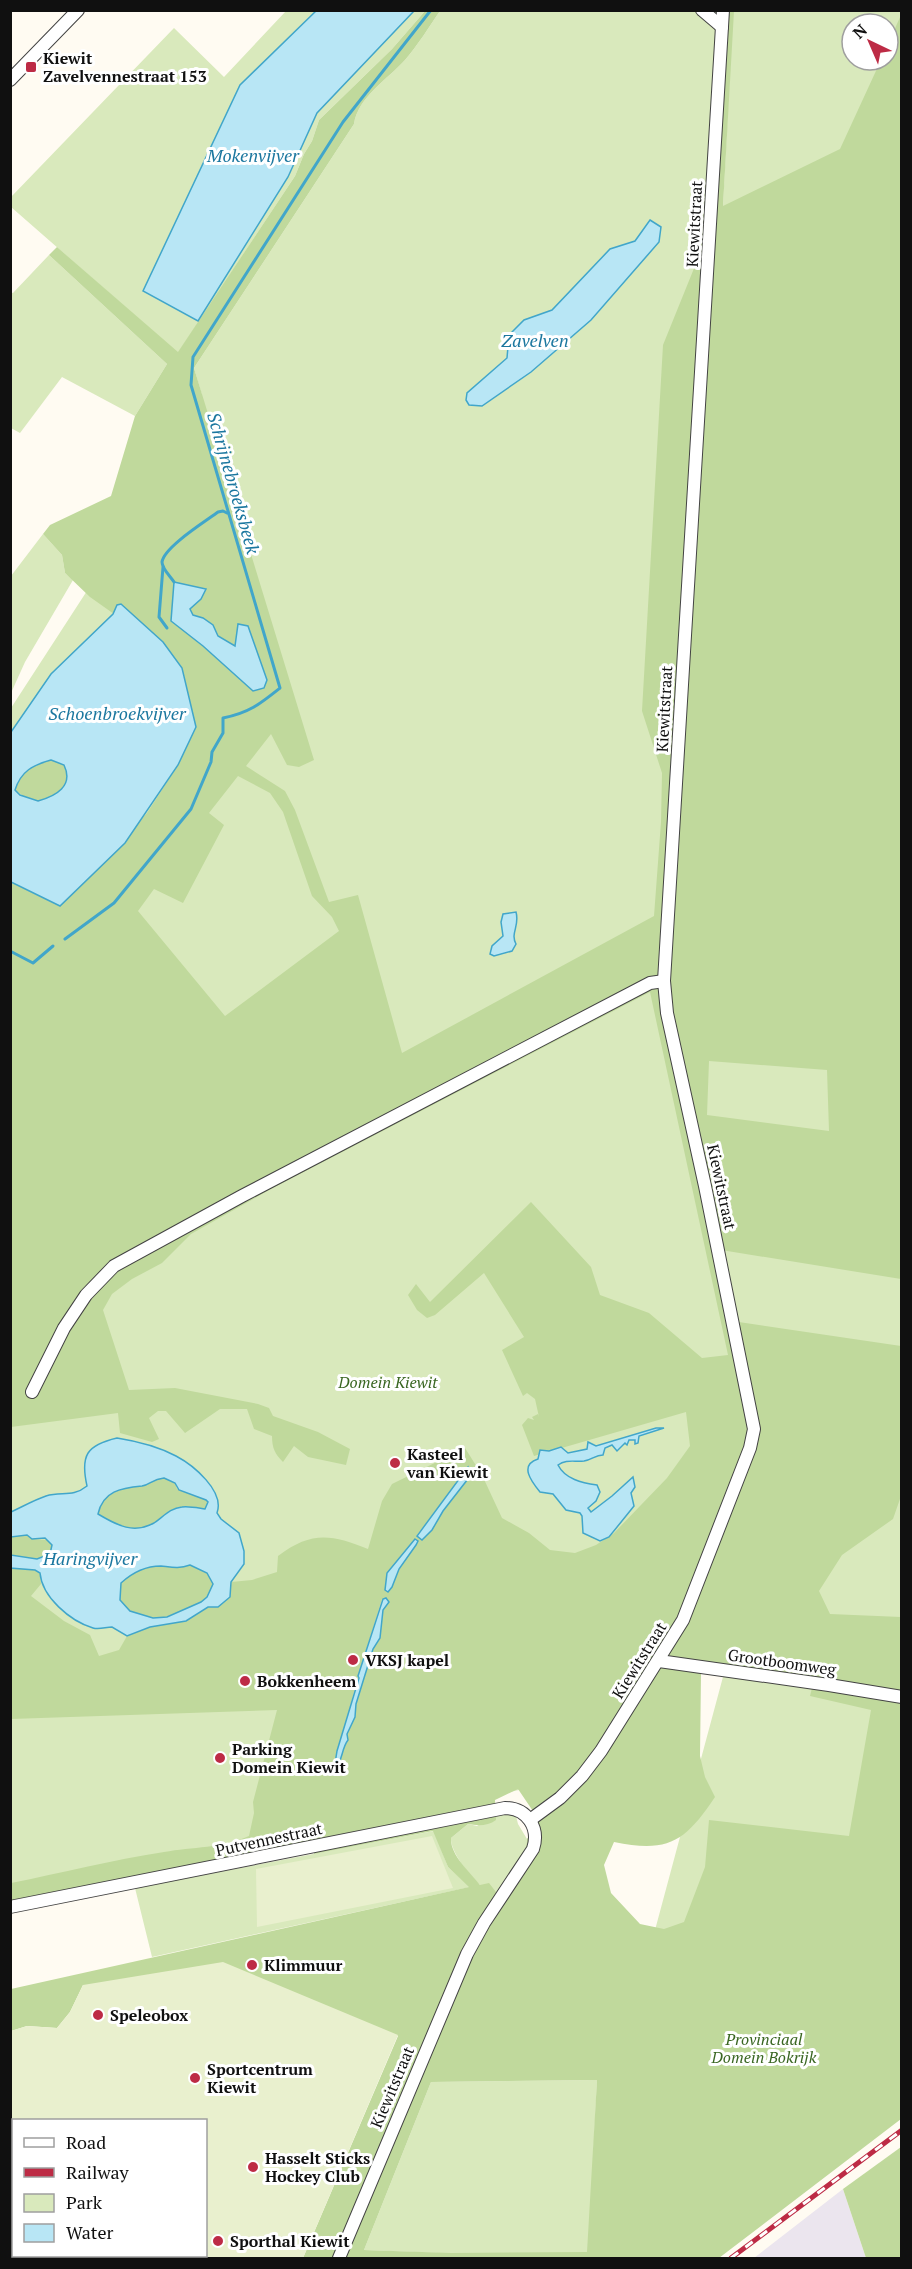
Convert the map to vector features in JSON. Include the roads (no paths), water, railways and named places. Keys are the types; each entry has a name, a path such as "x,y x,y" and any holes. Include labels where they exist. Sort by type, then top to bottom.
{"street":[{"path":"10,80 78,10"},
{"path":"702,10 722,27"},
{"name":"Kiewitstraat","path":"339,2259 467,1954 484,1923 533,1849 535,1831 530,1820 560,1798 582,1776 659,1661 683,1620 750,1448 754,1429 676,1054 664,981 723,10"},
{"path":"32,1392 69,1320 86,1295 114,1266 242,1196 650,983 664,981"},
{"name":"Grootboomweg","path":"659,1661 902,1697"},
{"name":"Putvennestraat","path":"10,1906 506,1808 514,1808 523,1812 530,1820"}],"water":[{"name":"Mokenvijver","path":"317,10 414,11 317,113 288,177 198,321 143,291 240,85"},
{"name":"Zavelven","path":"650,220 661,227 659,242 591,320 531,372 482,406 469,405 466,400 467,393 507,358 509,335 524,320 552,310 610,249 635,241"},
{"path":"174,582 206,589 201,599 190,609 193,615 213,625 218,636 235,646 238,624 248,626 267,680 264,688 253,691 171,621"},
{"name":"Schoenbroekvijver","path":"121,604 163,642 182,668 196,727 178,765 125,843 60,906 11,882 11,732 51,674 113,614 117,605","holes":["51,760 64,765 67,779 57,793 38,801 20,795 15,790 24,773 33,767"]},
{"path":"516,912 514,940 516,944 512,951 494,956 490,954 492,946 503,936 501,922 503,914"},
{"path":"656,1428 664,1428 639,1436 638,1443 635,1444 635,1440 629,1440 627,1445 625,1443 617,1451 612,1445 605,1448 603,1455 587,1460 567,1461 558,1465 569,1477 597,1485 600,1492 596,1501 588,1508 591,1512 633,1477 635,1487 631,1493 634,1506 609,1537 600,1541 583,1533 580,1513 566,1510 553,1494 540,1492 528,1474 529,1465 538,1459 540,1450 549,1451 561,1447 568,1453 587,1449 588,1442 596,1446"},
{"name":"Haringvijver","path":"117,1438 124,1439 169,1453 199,1472 212,1488 218,1505 217,1513 239,1533 244,1551 244,1564 231,1582 230,1597 218,1607 208,1607 186,1621 150,1627 127,1636 112,1627 95,1629 75,1620 59,1607 46,1591 40,1573 35,1570 10,1568 11,1555 37,1559 50,1554 52,1545 45,1538 32,1539 27,1535 11,1537 11,1512 46,1496 82,1490 87,1486 85,1466 88,1453 92,1448","holes":["164,1478 175,1483 179,1490 206,1500 208,1502 205,1509 178,1508 154,1523 140,1528 119,1525 98,1514 104,1500 114,1492","190,1565 207,1573 213,1584 207,1597 201,1602 167,1617 153,1618 130,1611 120,1600 121,1583 140,1570 155,1566"]},
{"path":"468,1467 471,1475 443,1511 432,1530 422,1540 417,1536"},
{"path":"415,1539 418,1541 416,1545 399,1569 388,1592 385,1590 387,1573"},
{"path":"386,1598 389,1602 383,1610 380,1638 373,1649 356,1704 355,1717 347,1734 348,1740 334,1770 358,1676 383,1599"}],"waterway":[{"name":"Schrijnebroeksbeek","path":"65,939 114,903 191,809 211,762 212,752 223,733 223,718 254,707 280,688 191,385 193,357 343,122 431,10"},
{"path":"174,582 162,565 164,556 177,542 218,512 227,513"},
{"path":"163,567 159,617 167,628"},
{"name":"Schrijnebroeksbeek","path":"10,951 33,963 53,946"}],"railway":[{"path":"731,2258 902,2130"}],"place":[{"name":"Kiewit Zavelvennestraat 153","path":"31,67"},
{"name":"Kasteel van Kiewit","path":"395,1463"},
{"name":"VKSJ kapel","path":"353,1660"},
{"name":"Bokkenheem","path":"245,1681"},
{"name":"Parking Domein Kiewit","path":"220,1758"},
{"name":"Klimmuur","path":"252,1965"},
{"name":"Speleobox","path":"98,2015"},
{"name":"Sportcentrum Kiewit","path":"195,2078"},
{"name":"Hasselt Sticks Hockey Club","path":"253,2167"},
{"name":"Sporthal Kiewit","path":"218,2241"}],"park label":[{"name":"Domein Kiewit","path":"388,1382"},
{"name":"Provinciaal Domein Bokrijk","path":"764,2048"}]}
